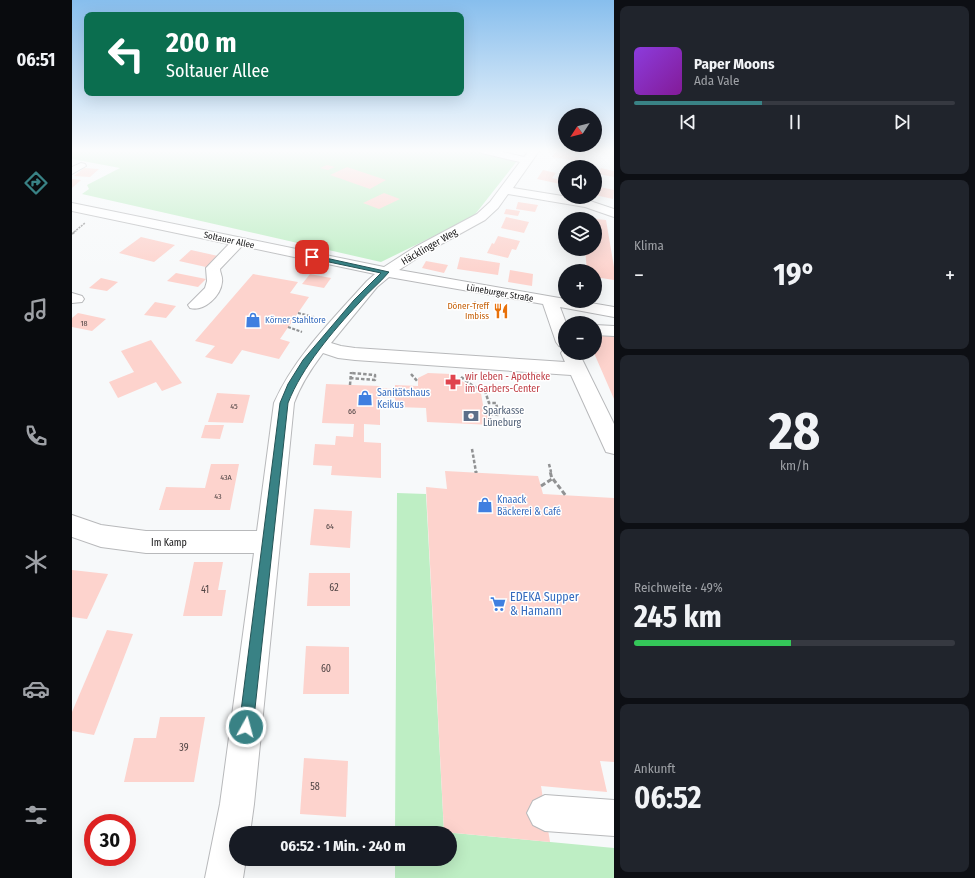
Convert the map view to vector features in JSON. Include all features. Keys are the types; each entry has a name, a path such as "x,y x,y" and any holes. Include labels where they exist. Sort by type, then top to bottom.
{"street":[{"name":"Häcklinger Weg","path":"224,878 237,804 284,403 292,384 306,362 356,302 386,272 420,250 481,217 503,192"},
{"path":"517,192 587,204 614,213"},
{"name":"Soltauer Allee","path":"72,207 386,272"},
{"path":"196,305 208,296 212,289 215,282 212,271 214,268 238,242"},
{"name":"Lüneburger Straße","path":"386,272 614,312"},
{"path":"550,301 558,321"},
{"path":"602,330 613,331"},
{"path":"320,345 338,352 355,354 574,361 614,446"},
{"name":"Im Kamp","path":"72,526 100,536 146,542 268,542"},
{"path":"545,813 614,818"}],"path":[{"path":"475,300 476,311"},
{"path":"298,313 314,317"},
{"path":"288,327 302,332"},
{"path":"350,378 375,380 375,375 351,372 350,378 350,385"},
{"path":"416,373 410,372 418,382"},
{"path":"458,374 461,379 485,391 489,403 496,403 499,415 491,414"},
{"path":"472,449 476,473"},
{"path":"549,464 552,479 566,496"},
{"path":"541,486 552,479"}],"green space":[{"path":"85,192 493,192 473,217 381,262 82,194"},
{"path":"397,493 426,494 444,826 395,826"},
{"path":"457,833 614,848 614,878 395,878 395,866 457,866"}],"building":[{"path":"602,192 614,192 613,199 602,197"},
{"path":"384,193 400,199 379,209 363,203"},
{"path":"518,202 538,205 535,212 516,209"},
{"path":"506,209 520,211 518,216 504,214"},
{"path":"506,217 529,222 524,233 501,228"},
{"path":"602,220 606,220 614,267 614,280 602,278 602,264 586,264 586,256 602,256"},
{"path":"498,236 520,241 516,250 512,249 508,258 487,253 492,243 494,244"},
{"path":"141,237 175,245 154,262 119,253"},
{"path":"191,250 218,256 206,267 179,261"},
{"path":"460,257 500,263 498,275 457,269"},
{"path":"426,261 448,265 444,273 422,268"},
{"path":"510,270 533,274 532,286 508,282"},
{"path":"176,273 206,279 198,287 167,281"},
{"name":"Körner Stahltore","path":"253,274 298,282 290,293 309,297 280,339 290,342 279,359 242,350 232,364 205,357 215,346 195,341"},
{"path":"310,274 331,278 324,288 302,284"},
{"path":"101,278 118,282 107,291 89,288"},
{"path":"155,302 176,306 166,318 144,315"},
{"path":"78,313 106,319 92,331 72,327 72,318"},
{"path":"602,334 614,334 614,399 597,360 602,360"},
{"path":"151,340 182,383 162,391 156,382 118,398 109,382 134,372 121,351"},
{"path":"428,373 451,374 468,385 469,392 481,393 483,405 489,406 493,425 427,422 426,408 396,407 395,398 380,397 380,425 364,424 364,442 381,443 381,478 331,475 332,466 313,465 315,444 335,445 336,436 353,437 354,424 322,423 326,384 380,386 380,388 395,389 395,385 418,386 418,378"},
{"path":"217,393 250,395 243,423 208,422"},
{"path":"205,425 224,425 220,439 201,438"},
{"path":"211,464 239,464 230,510 159,510 166,487 205,488"},
{"path":"445,471 538,476 543,494 614,498 614,762 600,761 607,792 541,786 550,842 457,833 457,826 444,826 426,487 447,489"},
{"path":"314,509 352,511 350,548 310,545"},
{"path":"194,562 223,562 218,590 226,590 222,616 183,616"},
{"path":"72,570 108,574 87,619 72,617"},
{"path":"309,573 350,573 350,606 307,606"},
{"path":"107,630 133,634 94,735 72,731 72,712"},
{"path":"306,646 349,647 349,694 303,694"},
{"path":"160,717 205,717 194,782 124,782 134,738 156,738"},
{"path":"304,758 348,761 346,817 300,814"}],"place":[{"name":"Döner-Treff Imbiss","path":"501,311"},
{"name":"Körner Stahltore","path":"253,320"},
{"name":"wir leben - Apotheke im Garbers-Center","path":"453,382"},
{"name":"Sanitätshaus Keikus","path":"365,398"},
{"name":"Sparkasse Lüneburg","path":"471,416"},
{"name":"Knaack Bäckerei & Café","path":"485,505"},
{"name":"EDEKA Supper & Hamann","path":"498,604"}],"route":[{"path":"246,727 284,403 292,384 306,362 356,302 372,284 386,272 312,257"}]}
